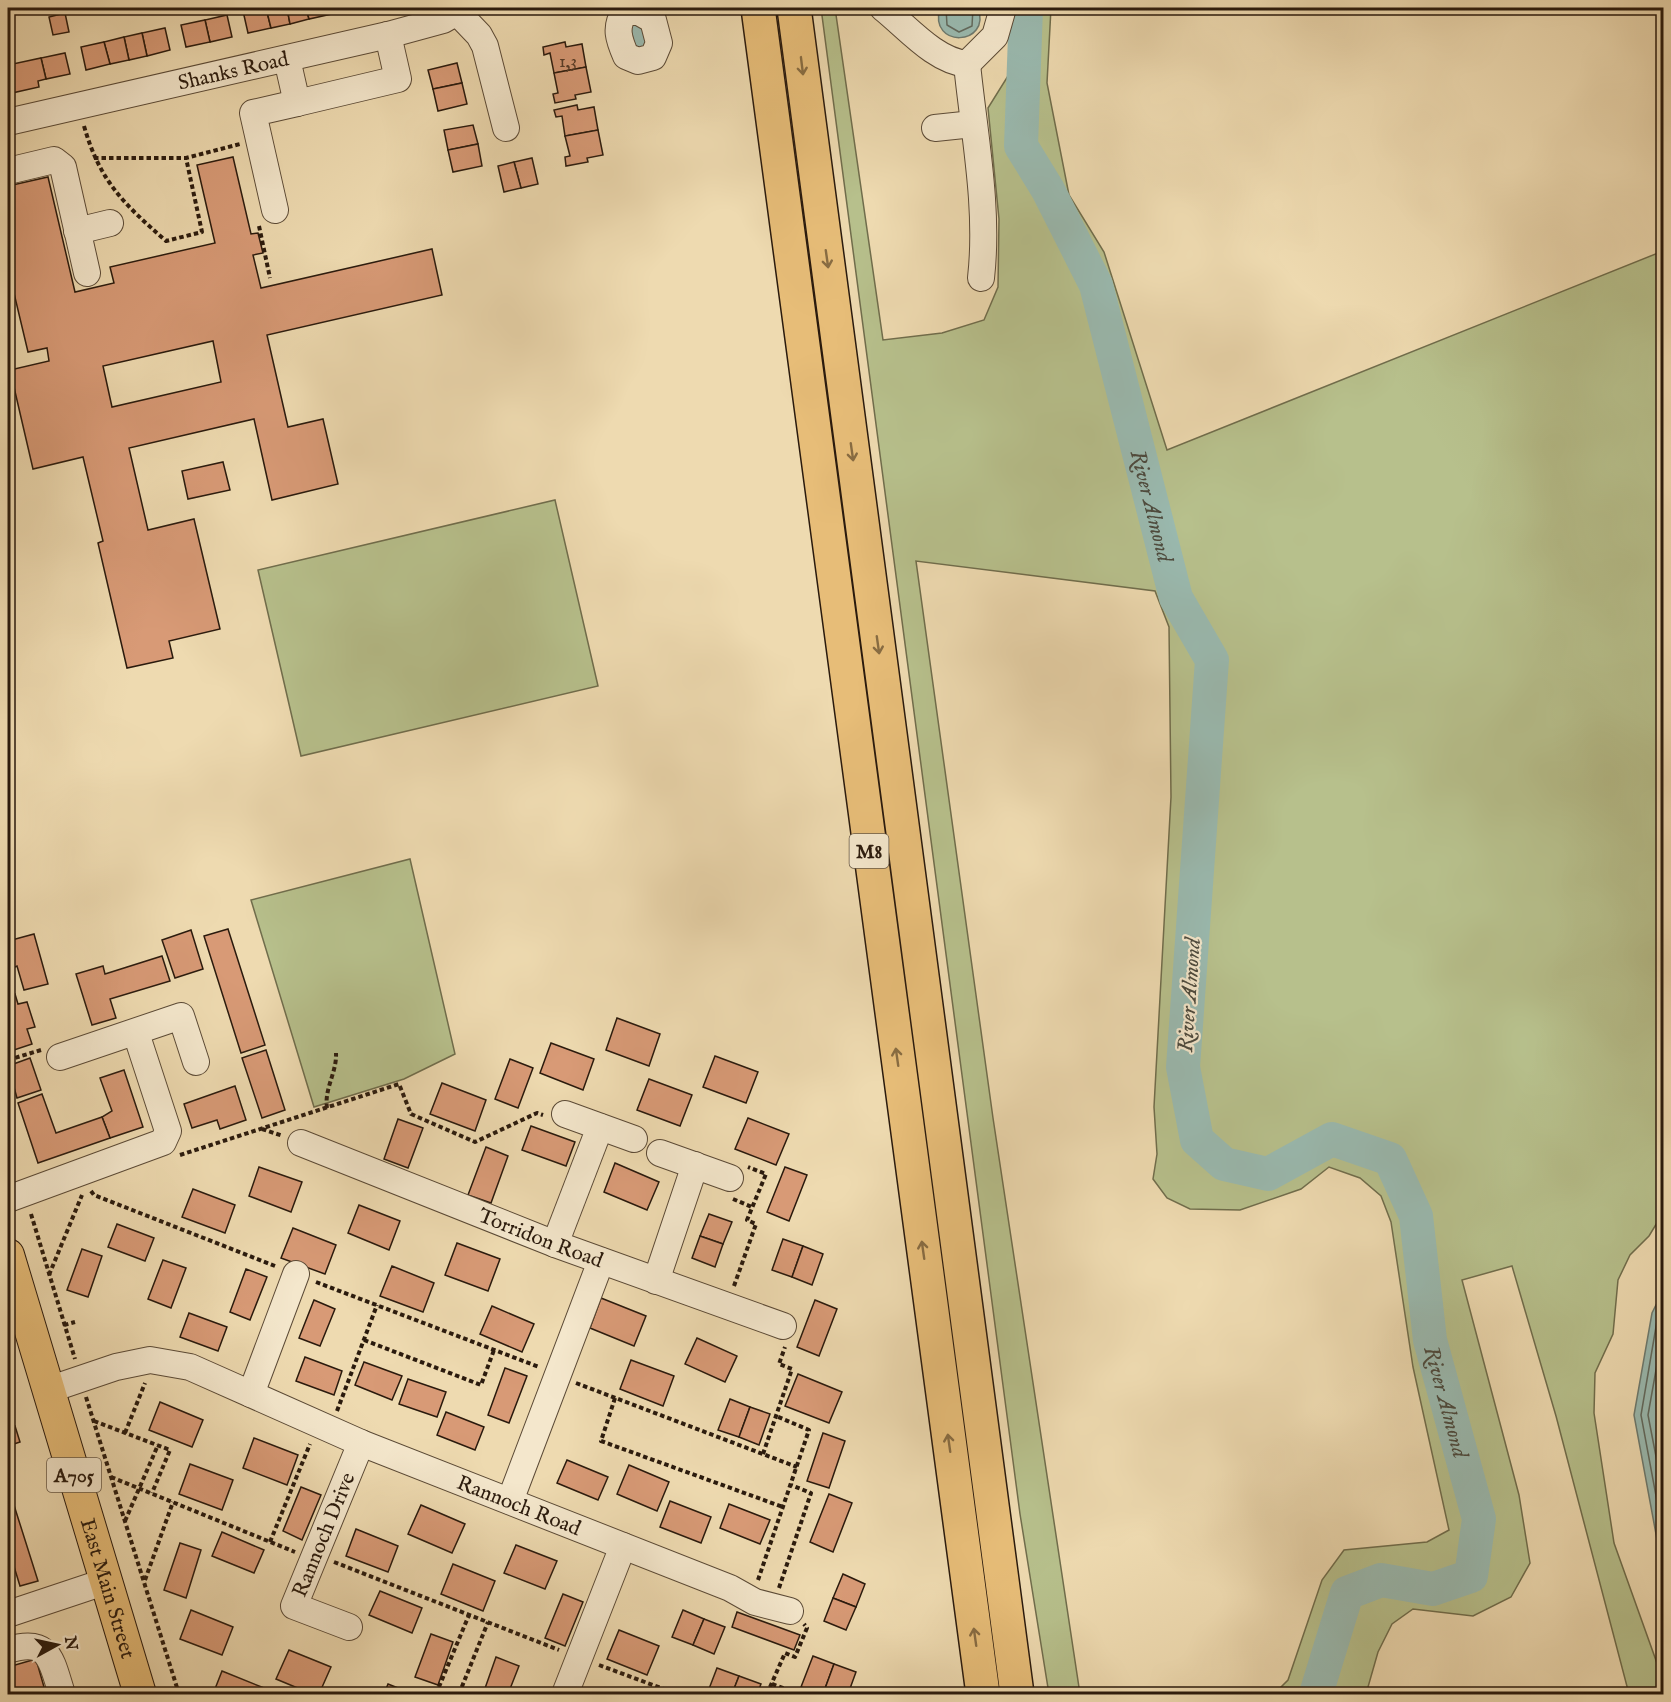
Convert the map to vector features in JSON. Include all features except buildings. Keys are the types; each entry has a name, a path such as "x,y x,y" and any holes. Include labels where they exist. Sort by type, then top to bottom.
{"highway":[{"name":"M8","path":"758,8 982,1695"},
{"name":"M8","path":"794,8 1017,1695"}],"main road":[{"name":"East Main Street","path":"10,1274 48,1390 101,1583 138,1687"}],"street":[{"path":"883,8 935,51 956,63 967,64 995,36 1003,8"},
{"path":"458,10 479,35 505,85 506,128"},
{"name":"Shanks Road","path":"8,122 388,35 443,20 458,10"},
{"path":"275,210 253,113 398,79 388,35"},
{"path":"287,59 297,103"},
{"path":"967,64 985,246 981,278"},
{"path":"935,128 973,124"},
{"path":"8,171 54,160 63,167 87,273"},
{"path":"77,231 110,223"},
{"path":"60,1057 182,1016 196,1062"},
{"path":"16,1196 163,1142 168,1131 136,1033"},
{"path":"565,1114 634,1139"},
{"path":"555,1244 600,1127"},
{"name":"Torridon Road","path":"301,1143 555,1244 783,1326"},
{"path":"660,1153 695,1165 738,1172"},
{"path":"656,1281 695,1165"},
{"path":"510,1502 601,1261"},
{"path":"251,1394 296,1274"},
{"name":"Rannoch Road","path":"48,1390 116,1367 154,1361 190,1367 362,1443 771,1606"},
{"name":"Rannoch Drive","path":"350,1627 294,1606 362,1443"},
{"path":"565,1695 623,1546"},
{"path":"8,1614 101,1583"},
{"path":"8,1650 27,1644 41,1649 51,1661 63,1695"}],"path":[{"path":"79,106 94,158 107,182 130,209 166,241 202,232 186,158"},
{"path":"94,158 186,158 241,144"},
{"path":"8,1060 45,1049 60,1057"},
{"path":"327,1108 327,1091 336,1067 336,1053"},
{"path":"178,1156 399,1084 411,1114 475,1142 537,1113 562,1121 565,1114"},
{"path":"727,1306 756,1224 747,1220 766,1174 738,1172"},
{"path":"16,1196 64,1325 179,1695"},
{"path":"270,1542 364,1340 377,1305"},
{"path":"64,1325 75,1322"},
{"path":"763,1454 792,1369 778,1364 787,1340 783,1326"},
{"path":"364,1340 481,1385 494,1350"},
{"path":"125,1433 154,1361"},
{"path":"558,1376 797,1467"},
{"path":"615,1398 601,1441 783,1507"},
{"path":"771,1606 783,1507 809,1430 776,1416"},
{"path":"94,1420 170,1450 152,1493"},
{"path":"125,1521 141,1489 158,1445"},
{"path":"111,1477 301,1555 314,1554 677,1695"},
{"path":"771,1606 812,1493 791,1485"},
{"path":"144,1582 174,1502"},
{"path":"767,1695 785,1653 795,1657 807,1628 771,1606"},
{"path":"436,1695 469,1615"},
{"path":"459,1695 488,1622"},
{"path":"772,1684 800,1695"}],"green space":[{"path":"821,8 835,8 883,340 942,333 984,320 998,287 999,219 988,108 1008,76 1017,8 1051,8 1047,83 1069,195 1104,252 1167,450 1663,251 1663,1213 1649,1236 1630,1255 1618,1280 1613,1334 1595,1373 1594,1413 1614,1543 1663,1680 1663,1694 1629,1694 1556,1416 1512,1266 1462,1280 1519,1495 1530,1563 1511,1597 1473,1616 1413,1609 1392,1624 1378,1652 1366,1694 1274,1694 1288,1680 1322,1580 1344,1550 1427,1542 1449,1530 1413,1367 1391,1222 1381,1196 1360,1178 1329,1167 1301,1189 1240,1210 1190,1209 1167,1198 1153,1179 1157,1154 1154,1107 1171,797 1169,627 1155,591 916,561 993,1118 1080,1694 1049,1694 1020,1514"},
{"path":"555,500 598,686 301,756 258,570"},
{"path":"410,859 455,1054 404,1079 314,1107 251,900"}],"water":[{"path":"940,8 978,8 980,21 976,30 969,36 960,38 950,36 943,31 939,21"},
{"path":"643,24 649,40 641,52 630,39 631,25"},
{"path":"1663,1291 1663,1572 1634,1415 1652,1313"}],"waterway":[{"name":"River Almond","path":"1026,8 1021,146 1048,190 1096,285 1176,598 1212,660 1183,1067 1197,1140 1224,1164 1268,1174 1332,1139 1390,1159 1416,1216 1430,1340 1479,1519 1471,1576 1433,1589 1381,1580 1347,1593 1316,1694"}]}
